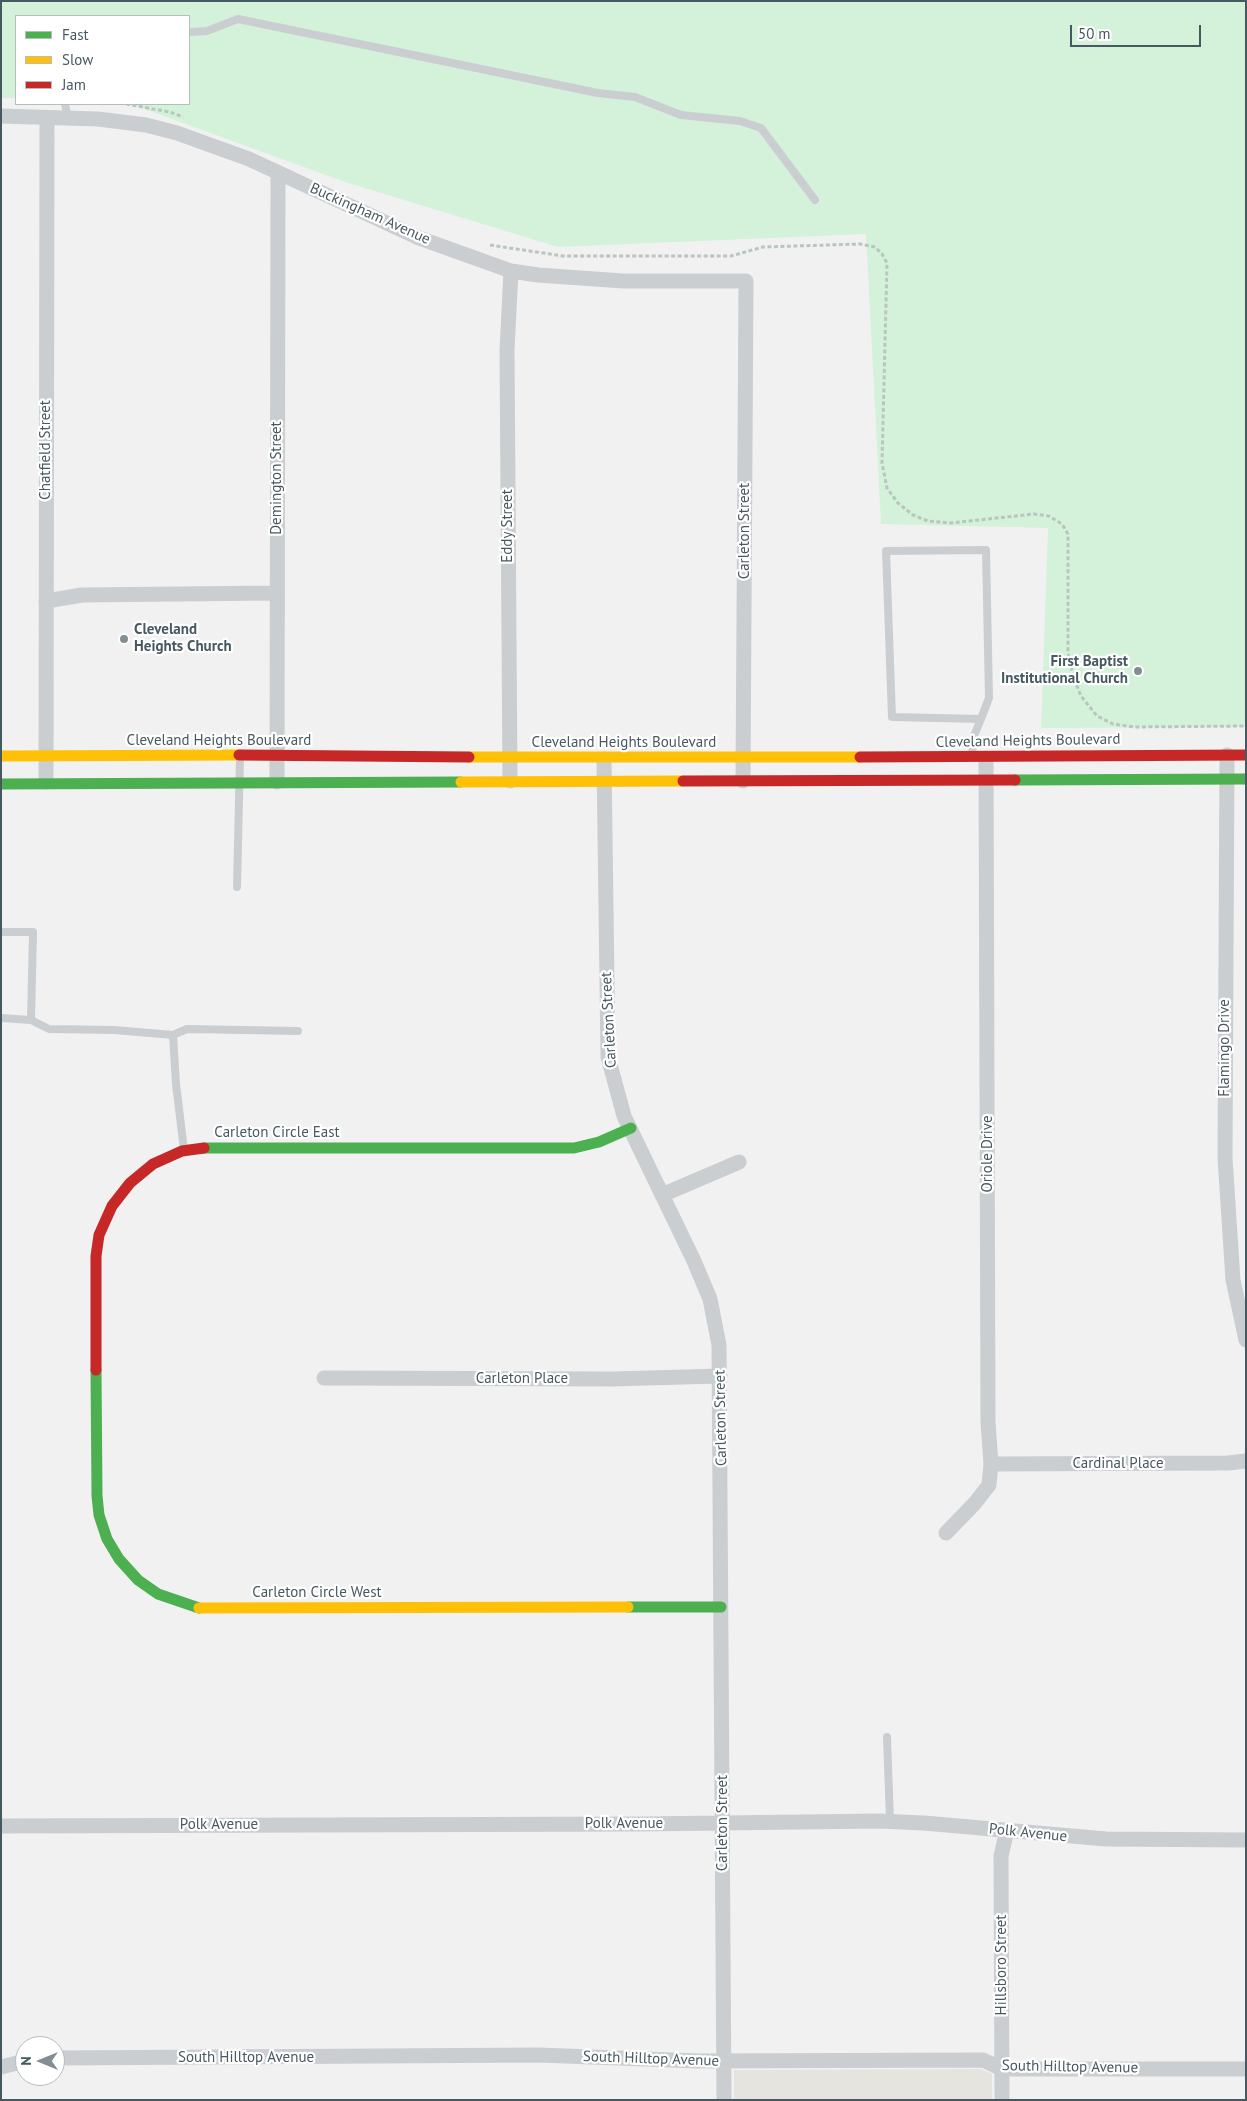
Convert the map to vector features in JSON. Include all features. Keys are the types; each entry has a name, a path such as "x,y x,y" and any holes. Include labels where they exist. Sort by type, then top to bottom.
{"street":[{"name":"Buckingham Avenue","path":"1,116 47,118 66,111 177,133 213,144 419,238 511,271 538,275 623,281 746,281"},
{"name":"Chatfield Street","path":"46,782 47,118"},
{"name":"Demington Street","path":"277,782 278,173"},
{"name":"Eddy Street","path":"510,781 507,350 511,271"},
{"name":"Carleton Street","path":"743,781 746,281"},
{"path":"46,602 82,595 276,593"},
{"name":"Cleveland Heights Boulevard","path":"1,756 277,755 604,759 1246,755"},
{"name":"Flamingo Drive","path":"1227,755 1225,1158 1233,1280 1246,1340"},
{"name":"Oriole Drive","path":"946,1533 975,1503 989,1485 991,1464 988,1422 986,781 979,758"},
{"name":"Carleton Street","path":"604,759 608,1058 624,1116 710,1298 719,1345 724,2100"},
{"path":"1,784 46,782 1246,779"},
{"name":"Carleton Circle East","path":"97,1375 96,1256 99,1235 112,1206 130,1183 153,1164 184,1151 204,1148 574,1148 599,1142 631,1128"},
{"path":"662,1195 739,1162"},
{"name":"Carleton Circle West","path":"97,1375 97,1496 99,1516 106,1539 119,1559 138,1580 158,1594 195,1608 721,1606"},
{"name":"Carleton Place","path":"324,1378 613,1379 720,1376"},
{"name":"Cardinal Place","path":"991,1464 1228,1464 1246,1461"},
{"name":"Polk Avenue","path":"1,1826 890,1821 1106,1839 1246,1840"},
{"name":"Hillsboro Street","path":"1002,2100 1001,1856 1007,1830"},
{"name":"South Hilltop Avenue","path":"65,2058 538,2055 724,2061 983,2060 1002,2069 1246,2068"},
{"path":"1,2067 15,2064"}],"lane":[{"path":"190,32 208,30 238,19 598,93 635,97 681,116 740,121 761,128 815,200"},
{"path":"979,758 973,738 981,719 989,698 986,550 886,551 892,717 981,719"},
{"path":"237,887 240,756"},
{"path":"1,932 33,932 31,1020"},
{"path":"1,1018 31,1020 49,1029 114,1030 173,1035 187,1029 298,1032"},
{"path":"173,1035 176,1084 184,1151"},
{"path":"887,1737 890,1821"}],"shaded area":[{"path":"980,2069 992,2074 992,2100 734,2100 734,2070"}],"green space":[{"path":"1,1 1246,1 1246,727 1041,728 1048,528 881,524 866,234 558,247 345,182 136,106 126,105 190,105 190,15 15,15 15,98 1,98"}],"traffic: fast":[{"path":"1015,780 1246,779"},
{"path":"1,784 461,782"},
{"path":"204,1148 574,1148 599,1142 631,1128"},
{"path":"96,1370 97,1496 99,1515 107,1539 119,1559 138,1580 158,1594 199,1608"},
{"path":"628,1607 721,1607"}],"traffic: slow":[{"path":"1,756 239,755"},
{"path":"469,757 860,757"},
{"path":"461,782 683,781"},
{"path":"199,1608 628,1607"}],"traffic: jam":[{"path":"239,755 469,757"},
{"path":"860,757 1246,755"},
{"path":"683,781 1015,780"},
{"path":"96,1370 96,1256 99,1235 112,1206 130,1183 153,1164 182,1151 204,1148"}],"place":[{"name":"Cleveland Heights Church","path":"124,639"},
{"name":"First Baptist Institutional Church","path":"1138,671"}]}
